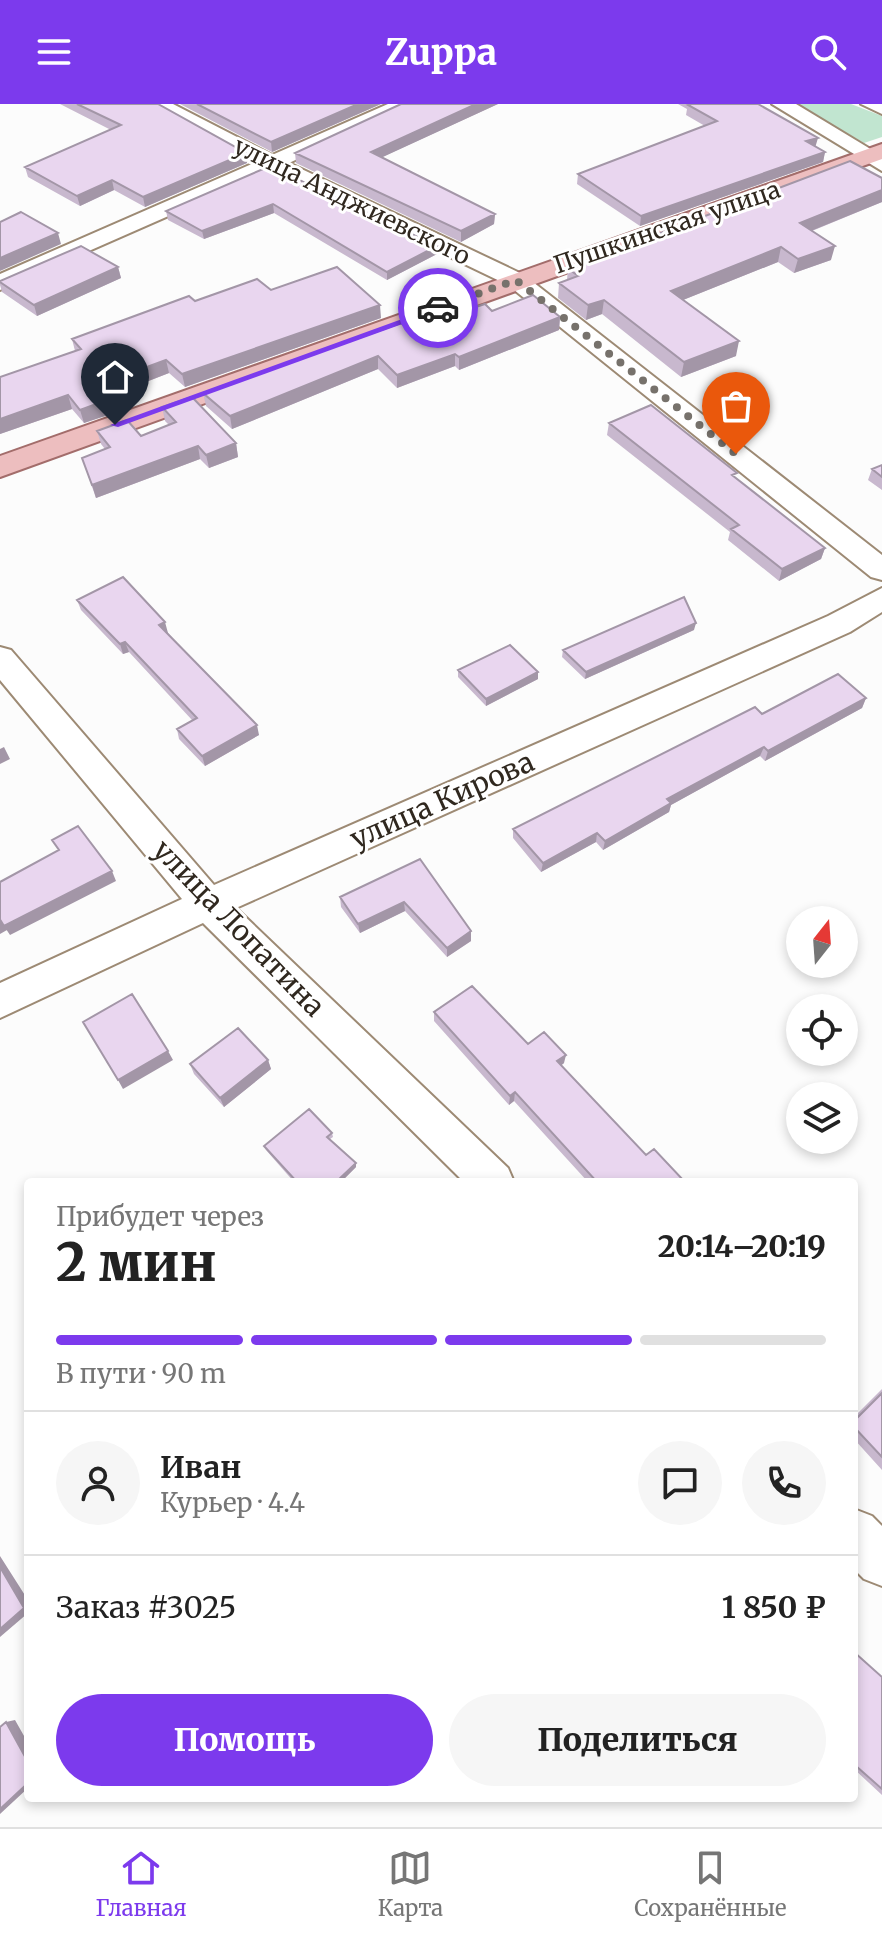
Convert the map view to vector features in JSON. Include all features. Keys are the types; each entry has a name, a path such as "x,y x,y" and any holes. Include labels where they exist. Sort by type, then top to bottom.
{"main road":[{"name":"Пушкинская улица","path":"0,467 516,280 877,157"}],"street":[{"name":"улица Анджиевского","path":"158,104 269,162 516,280 882,570"},
{"path":"0,283 405,104"},
{"path":"782,104 877,157"},
{"path":"871,104 882,108"},
{"name":"улица Кирова","path":"0,1001 208,904 839,624 882,598"},
{"name":"улица Лопатина","path":"0,658 208,904 489,1178"},
{"path":"858,1538 882,1561"}],"green space":[{"path":"797,104 851,104 882,116 882,137 864,143"}],"building":[{"path":"77,104 158,104 246,153 143,197 112,180 77,196 25,167 121,125"},
{"path":"197,104 358,104 271,142"},
{"path":"401,104 476,104 371,152 495,214 461,231 295,153"},
{"path":"758,104 818,138 806,141 825,152 641,216 578,174 717,121 688,105"},
{"path":"850,161 882,178 882,190 800,223 835,246 798,259 781,247 671,291 739,341 684,362 604,300 588,305 559,283 578,276 568,268"},
{"path":"270,166 437,246 387,272 273,204 202,231 166,211"},
{"path":"21,212 58,233 0,258 0,222"},
{"path":"81,246 118,267 34,305 0,282 0,281"},
{"path":"337,267 380,305 182,374 166,360 98,385 110,399 80,410 68,395 0,419 0,377 81,349 72,339 189,296 195,301 257,279 271,290"},
{"path":"533,295 560,317 459,357 455,354 397,375 378,356 230,416 203,393 401,323 408,329 485,304 492,311"},
{"path":"192,397 236,443 206,455 198,446 92,485 82,458 110,447 97,431 127,420 141,436 176,422 162,407"},
{"path":"651,405 737,473 732,475 825,548 782,569 731,529 739,525 609,423"},
{"path":"882,465 882,477 872,469"},
{"path":"123,577 165,622 159,625 257,725 202,756 177,729 197,718 125,642 120,644 77,600"},
{"path":"684,597 696,623 586,672 563,650"},
{"path":"510,645 538,672 486,699 458,670"},
{"path":"838,674 866,698 768,751 764,747 667,799 671,803 605,841 597,833 543,863 513,829 755,707 762,714"},
{"path":"78,826 112,871 4,926 0,922 0,882 59,850 52,840"},
{"path":"420,859 471,931 447,948 404,902 358,924 340,897"},
{"path":"472,986 528,1044 544,1032 566,1055 557,1061 646,1155 654,1149 681,1178 593,1178 515,1092 510,1096 434,1012"},
{"path":"132,994 168,1051 118,1080 83,1022"},
{"path":"238,1028 268,1060 220,1098 190,1064"},
{"path":"309,1109 332,1133 327,1137 356,1163 340,1178 293,1178 264,1146"},
{"path":"882,1393 882,1457 858,1431 858,1417"},
{"path":"0,1567 24,1608 0,1629"},
{"path":"858,1656 882,1677 882,1789 858,1768"},
{"path":"6,1722 24,1755 24,1787 0,1809 0,1727"}],"way so far":[{"path":"438,308 516,280 736,454"}],"route":[{"path":"115,425 438,308"}]}
